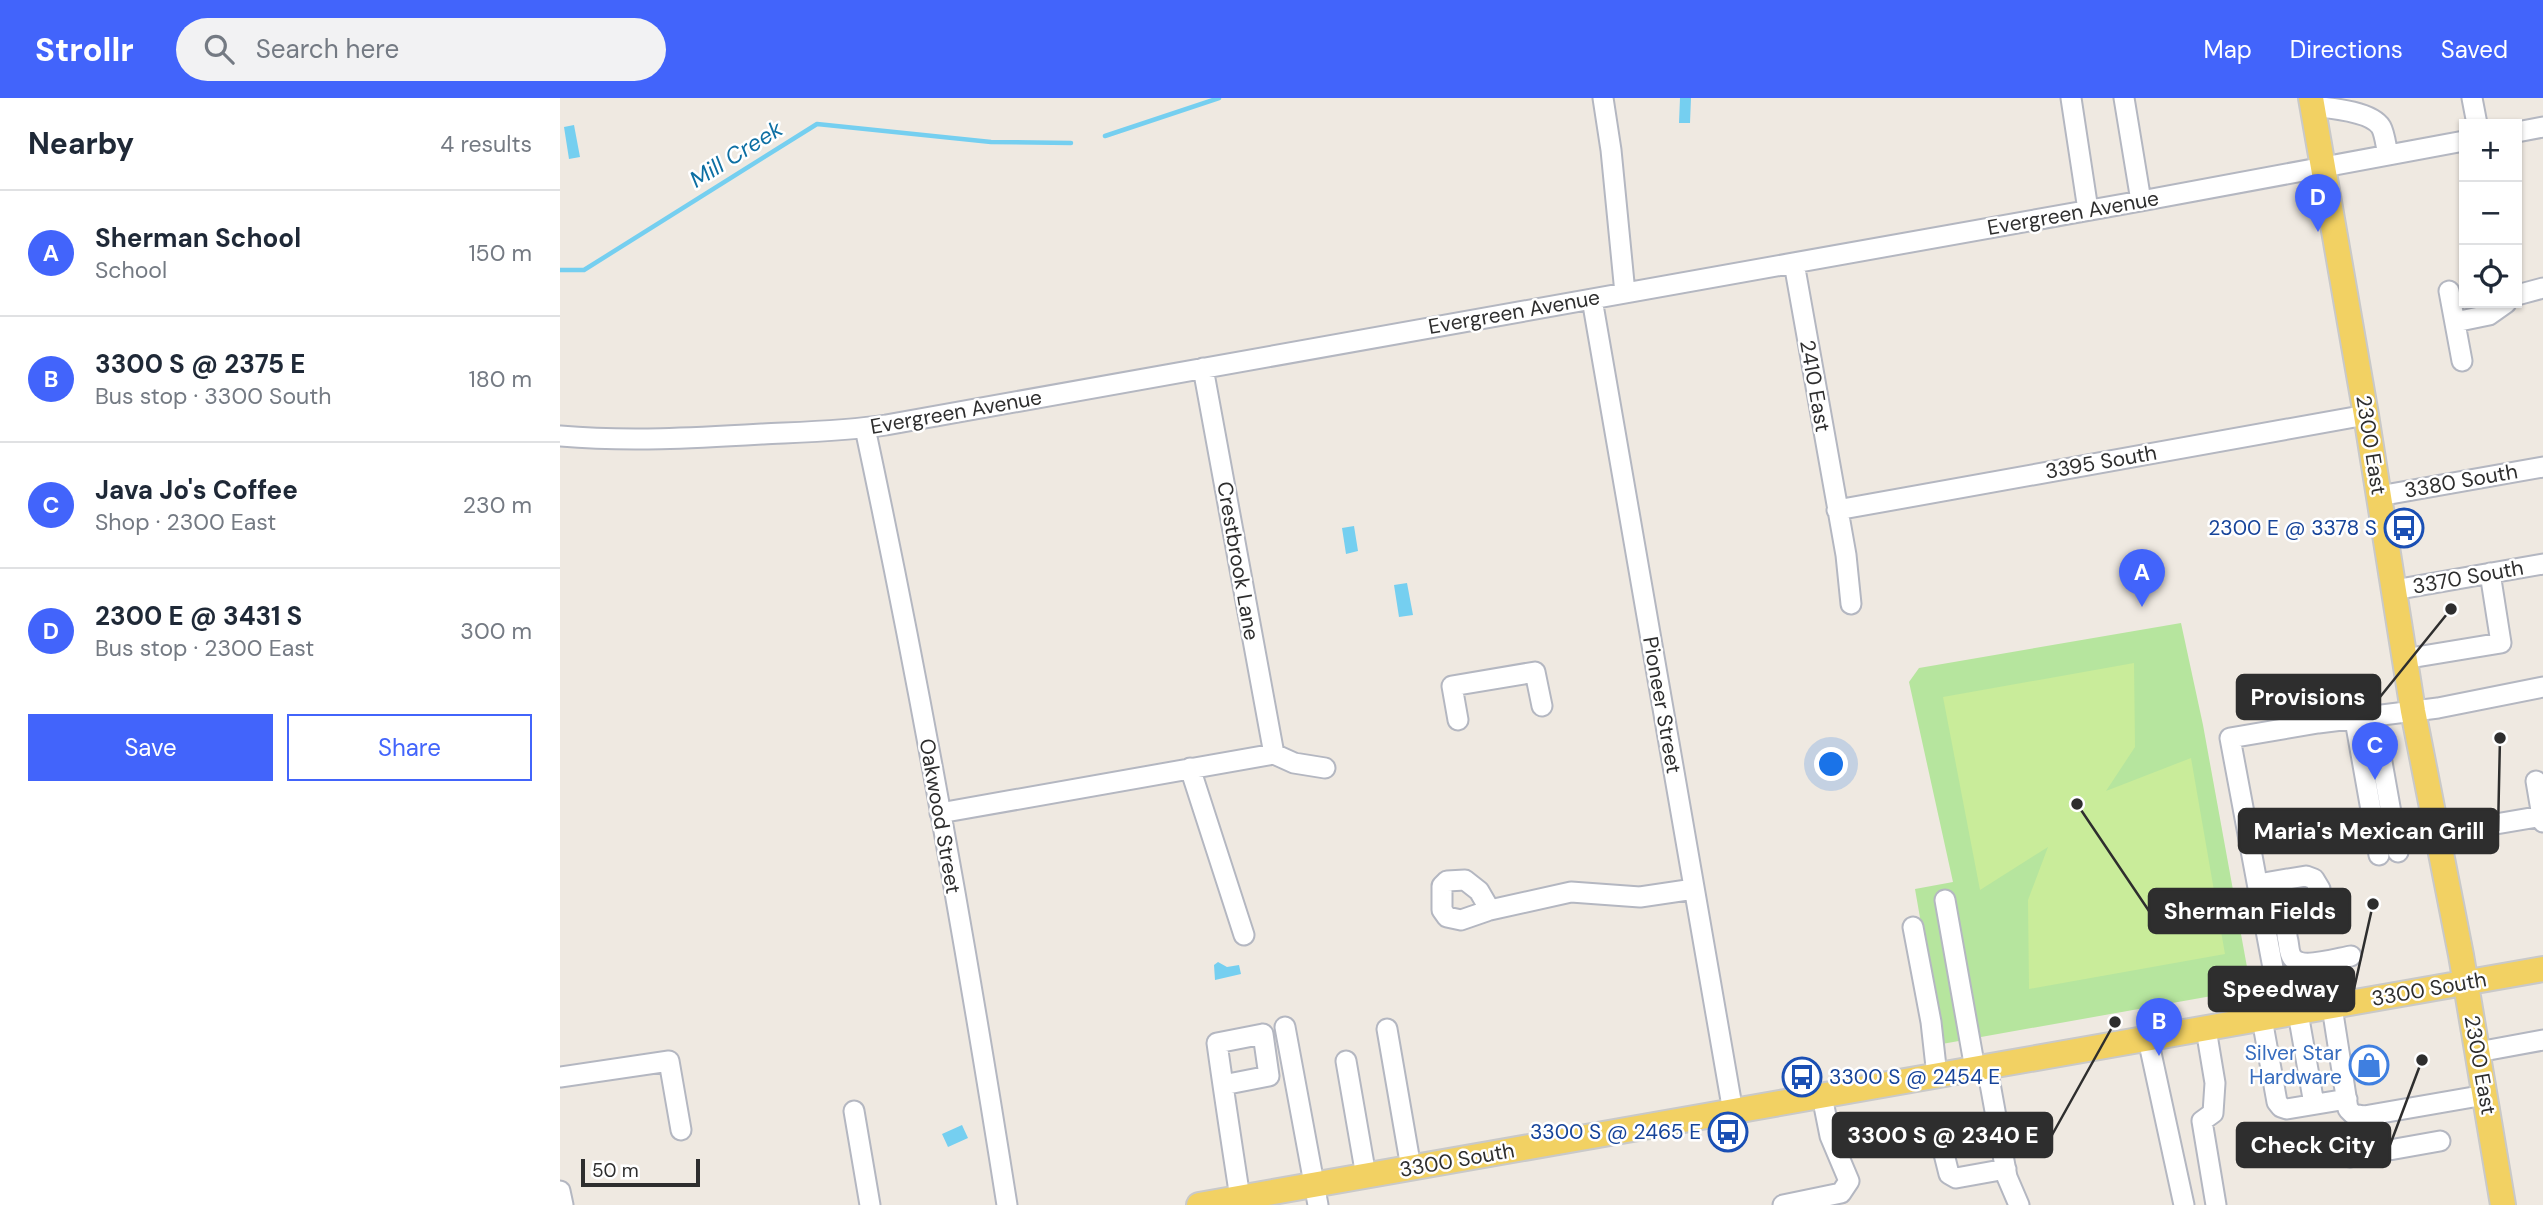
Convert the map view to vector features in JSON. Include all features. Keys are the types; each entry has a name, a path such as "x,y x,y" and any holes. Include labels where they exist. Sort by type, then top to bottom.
{"main road":[{"name":"2300 East","path":"2311,102 2366,415 2404,659 2466,982 2503,1205"},
{"name":"3300 South","path":"1199,1205 1240,1198 1316,1195 1366,1176 2543,969"}],"street":[{"path":"1603,98 1611,150 1625,293"},
{"path":"2071,98 2088,210"},
{"path":"2124,98 2141,201"},
{"path":"2472,98 2476,119"},
{"path":"2311,102 2346,104 2368,117 2379,125 2388,155"},
{"path":"2522,131 2543,127"},
{"name":"Evergreen Avenue","path":"560,436 606,440 668,440 865,428 2459,142"},
{"name":"2410 East","path":"1794,263 1846,555 1851,604"},
{"path":"2522,294 2543,288"},
{"path":"2449,291 2462,361"},
{"name":"Pioneer Street","path":"1591,299 1733,1112"},
{"path":"2455,322 2489,314 2498,308"},
{"name":"Crestbrook Lane","path":"1203,368 1274,754"},
{"name":"3395 South","path":"1837,510 2366,415"},
{"name":"Oakwood Street","path":"865,428 940,813 1007,1205"},
{"name":"3380 South","path":"2379,496 2543,467"},
{"name":"3370 South","path":"2393,590 2543,564"},
{"path":"2404,659 2501,643 2490,573"},
{"path":"1458,720 1452,685 1535,672 1542,706"},
{"path":"2314,1104 2281,1016 2230,738 2318,723 2438,708 2543,687"},
{"path":"2365,718 2388,854"},
{"path":"940,813 1274,754 1294,763 1325,768"},
{"path":"1190,768 1244,935"},
{"path":"2437,834 2542,819 2536,781"},
{"path":"2258,884 2302,877 2314,879 2320,889 2321,905 2316,912 2294,920 2288,926 2291,956 2297,962 2310,963 2351,956"},
{"path":"1490,910 1571,892 1640,897 1694,889"},
{"path":"1945,900 1981,1068 1998,1127 2006,1169 2019,1205"},
{"path":"1913,927 1931,1022 1937,1076"},
{"path":"2332,1007 2348,1110 2353,1114 2364,1116 2485,1095"},
{"path":"2281,1016 2277,1102 2287,1109 2347,1099"},
{"path":"1285,1027 1316,1195"},
{"path":"1387,1029 1410,1168"},
{"path":"2206,1029 2215,1083 2213,1113 2202,1121 2217,1205"},
{"path":"2148,1039 2185,1205"},
{"path":"2477,1052 2543,1040"},
{"path":"560,1077 669,1061 681,1130"},
{"path":"1346,1061 1366,1176"},
{"path":"1223,1085 1240,1198"},
{"path":"1783,1205 1841,1193 1849,1181 1830,1136 1822,1096"},
{"path":"854,1111 870,1205"},
{"path":"1998,1127 1945,1136 1941,1142 1949,1174 1956,1178 2006,1169"},
{"path":"2350,1157 2440,1141"},
{"path":"560,1191 563,1205"}],"green space":[{"path":"2181,623 2203,725 2251,989 1942,1044 1915,889 1953,882 1909,682 1919,668"},
{"path":"2134,663 2135,747 2106,791 2191,758 2225,954 2029,989 2028,900 2048,847 1980,890 1943,697"}],"water":[{"path":"1680,98 1691,98 1690,123 1679,123"},
{"path":"574,125 580,157 569,159 564,127"},
{"path":"1354,526 1358,551 1346,554 1342,528"},
{"path":"1407,583 1413,615 1399,617 1394,585"},
{"path":"1218,962 1227,967 1239,965 1241,974 1215,980 1214,965"},
{"path":"962,1125 968,1138 948,1147 942,1134"}],"waterway":[{"name":"Mill Creek","path":"1105,136 1219,98"},
{"name":"Mill Creek","path":"560,270 584,270 817,124 991,142 1071,143"}],"place":[{"name":"2300 E @ 3431 S","path":"2318,232"},
{"name":"2300 E @ 3378 S","path":"2404,528"},
{"name":"Sherman School","path":"2142,607"},
{"name":"Provisions","path":"2451,609"},
{"name":"Maria's Mexican Grill","path":"2500,738"},
{"name":"Java Jo's Coffee","path":"2375,780"},
{"name":"Sherman Fields","path":"2077,804"},
{"name":"Speedway","path":"2373,904"},
{"name":"3300 S @ 2340 E","path":"2115,1022"},
{"name":"3300 S @ 2375 E","path":"2159,1056"},
{"name":"Check City","path":"2422,1060"},
{"name":"Silver Star Hardware","path":"2369,1065"},
{"name":"3300 S @ 2454 E","path":"1802,1077"},
{"name":"3300 S @ 2465 E","path":"1728,1132"}]}
